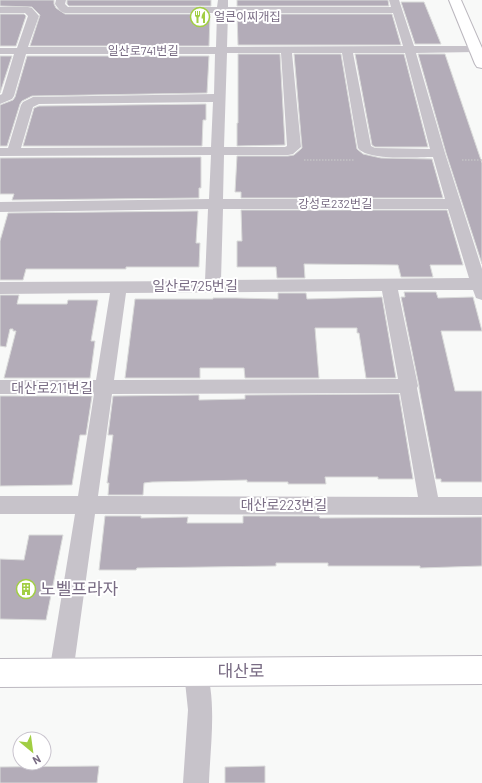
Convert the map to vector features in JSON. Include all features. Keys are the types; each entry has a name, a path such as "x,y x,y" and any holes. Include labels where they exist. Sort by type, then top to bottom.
{"main road":[{"path":"455,0 482,64"},
{"name":"대산로","path":"0,673 482,670"}],"street":[{"path":"63,5 396,5 410,50 439,157 373,152 364,154 347,50"},
{"path":"213,286 223,5"},
{"path":"0,10 28,10 34,16 21,51 8,96 0,100"},
{"name":"일산로741번길","path":"0,51 476,49"},
{"path":"220,98 37,100 27,105 6,152 297,153 286,50"},
{"name":"일산로725번길","path":"0,288 119,286 389,286 481,288 439,157"},
{"name":"강성로232번길","path":"0,207 216,204 454,204"},
{"path":"61,673 119,286"},
{"path":"389,286 409,386 430,505"},
{"path":"104,388 409,386"},
{"name":"대산로211번길","path":"0,387 104,388"},
{"path":"0,505 86,506"},
{"name":"대산로223번길","path":"86,506 482,506"},
{"path":"196,672 200,710 196,783"}],"path":[{"path":"297,153 364,154"},
{"path":"462,160 482,160"}],"building":[{"path":"0,0 54,0 56,8 65,14 210,14 209,46 30,46 40,15 32,7 0,6"},
{"path":"67,0 211,0 211,6 69,6 67,4"},
{"path":"237,0 388,0 389,6 237,6"},
{"path":"401,2 424,2 441,44 415,44"},
{"path":"0,14 24,14 26,16 16,46 0,46"},
{"path":"237,14 392,14 401,45 238,45"},
{"path":"238,54 280,54 285,145 237,146"},
{"path":"294,54 341,54 357,149 363,154 381,158 432,159 443,198 241,198 241,192 235,192 237,156 288,156 294,155 302,148"},
{"path":"355,54 404,54 428,147 375,147 372,145"},
{"path":"418,54 445,54 482,163 482,264 446,153"},
{"path":"0,56 12,56 0,93"},
{"path":"27,56 209,56 207,93 32,96 22,101 20,104 7,146 0,146 0,105 13,100 15,97"},
{"path":"206,104 206,120 203,120 202,146 23,146 34,108 39,106"},
{"path":"201,157 201,188 199,188 199,198 12,200 14,194 0,194 0,158"},
{"path":"241,210 447,210 463,265 430,265 433,277 401,277 398,265 304,264 305,278 277,278 276,267 237,267 237,241 242,241"},
{"path":"198,211 196,243 200,243 199,267 26,269 23,280 0,280 0,241 8,213"},
{"path":"404,292 436,292 438,298 473,297 482,331 441,331 455,391 482,391 482,482 441,482 441,479 436,479 401,297 405,297"},
{"path":"278,293 306,293 307,299 382,297 396,378 366,378 357,328 315,328 319,378 245,378 244,368 200,368 200,378 125,378 135,299 278,299"},
{"path":"0,295 19,295 17,304 67,304 68,300 98,300 91,341 95,341 90,378 4,378 16,331 10,329 6,347 0,346"},
{"path":"399,394 413,479 378,479 378,477 325,477 326,484 247,482 247,480 152,482 144,483 143,495 108,495 109,483 107,483 113,435 108,435 113,396 199,395 199,400 245,399 245,395"},
{"path":"0,396 92,396 86,435 80,435 72,485 0,486"},
{"path":"105,516 141,516 141,518 188,517 187,523 243,523 243,516 319,516 320,518 482,517 482,566 420,568 420,566 328,566 328,563 276,563 276,566 99,570"},
{"name":"노벨프라자","path":"29,535 63,535 46,620 0,619 0,559 24,560"},
{"path":"52,766 99,766 97,783 0,783 0,767 12,767 12,771 52,771"},
{"path":"265,766 265,783 225,783 225,767"}],"place":[{"name":"얼큰이찌개집","path":"200,17"},
{"name":"노벨프라자","path":"26,589"}]}
